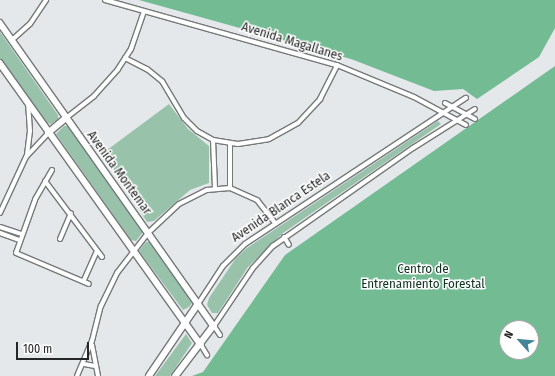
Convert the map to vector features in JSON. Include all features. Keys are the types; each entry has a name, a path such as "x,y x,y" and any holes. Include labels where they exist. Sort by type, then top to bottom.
{"main road":[{"name":"Avenida Montemar","path":"0,23 214,326"},
{"path":"0,63 48,133 201,345"},
{"path":"48,133 66,118"},
{"name":"Avenida Blanca Estela","path":"149,376 198,304"},
{"name":"Avenida Blanca Estela","path":"176,376 214,326"}],"street":[{"path":"12,40 30,24 46,0"},
{"name":"Avenida Magallanes","path":"105,0 337,66 414,97 466,125"},
{"path":"66,118 94,96 125,58 144,12"},
{"path":"125,58 157,77 169,90 188,123 213,140 230,143 269,139 298,124 320,100 337,66"},
{"name":"Avenida Blanca Estela","path":"198,304 234,253 275,223 466,98"},
{"path":"445,103 475,119"},
{"path":"26,157 30,131 28,104"},
{"name":"Avenida Blanca Estela","path":"214,326 260,260 284,237 475,109"},
{"path":"0,210 2,202 26,157 48,133"},
{"path":"213,140 215,188"},
{"path":"230,143 230,188"},
{"path":"52,170 45,181 21,234 18,256 84,280 89,284"},
{"path":"45,181 71,213 102,257"},
{"path":"77,376 84,364 106,295 133,250 148,233 186,200 215,188 230,188 257,200 275,223"},
{"path":"60,239 71,213"},
{"path":"0,227 21,234"},
{"path":"0,233 20,240"},
{"path":"284,237 289,245"},
{"path":"84,280 97,251"},
{"name":"Avenida Montemar","path":"214,326 220,335"},
{"path":"92,341 95,366 98,376"},
{"path":"201,345 207,355"},
{"path":"84,364 95,366"}],"green space":[{"path":"139,0 555,0 555,28 539,57 477,99 463,89 434,91 351,59"},
{"path":"0,32 58,115 58,119 51,124 47,123 0,58"},
{"name":"Centro de Entrenamiento Forestal","path":"555,66 555,376 192,376 203,372 285,255"},
{"path":"169,104 188,129 209,146 209,183 190,190 154,221 147,222 103,153"},
{"path":"438,121 441,124 283,233 248,267 218,313 212,313 207,305 209,298 236,258 247,248"},
{"path":"64,126 68,126 143,232 136,241 131,240 56,134"},
{"path":"146,242 150,242 188,295 192,303 189,307 183,310 139,251"},
{"path":"186,334 192,343 170,376 155,376"}]}
